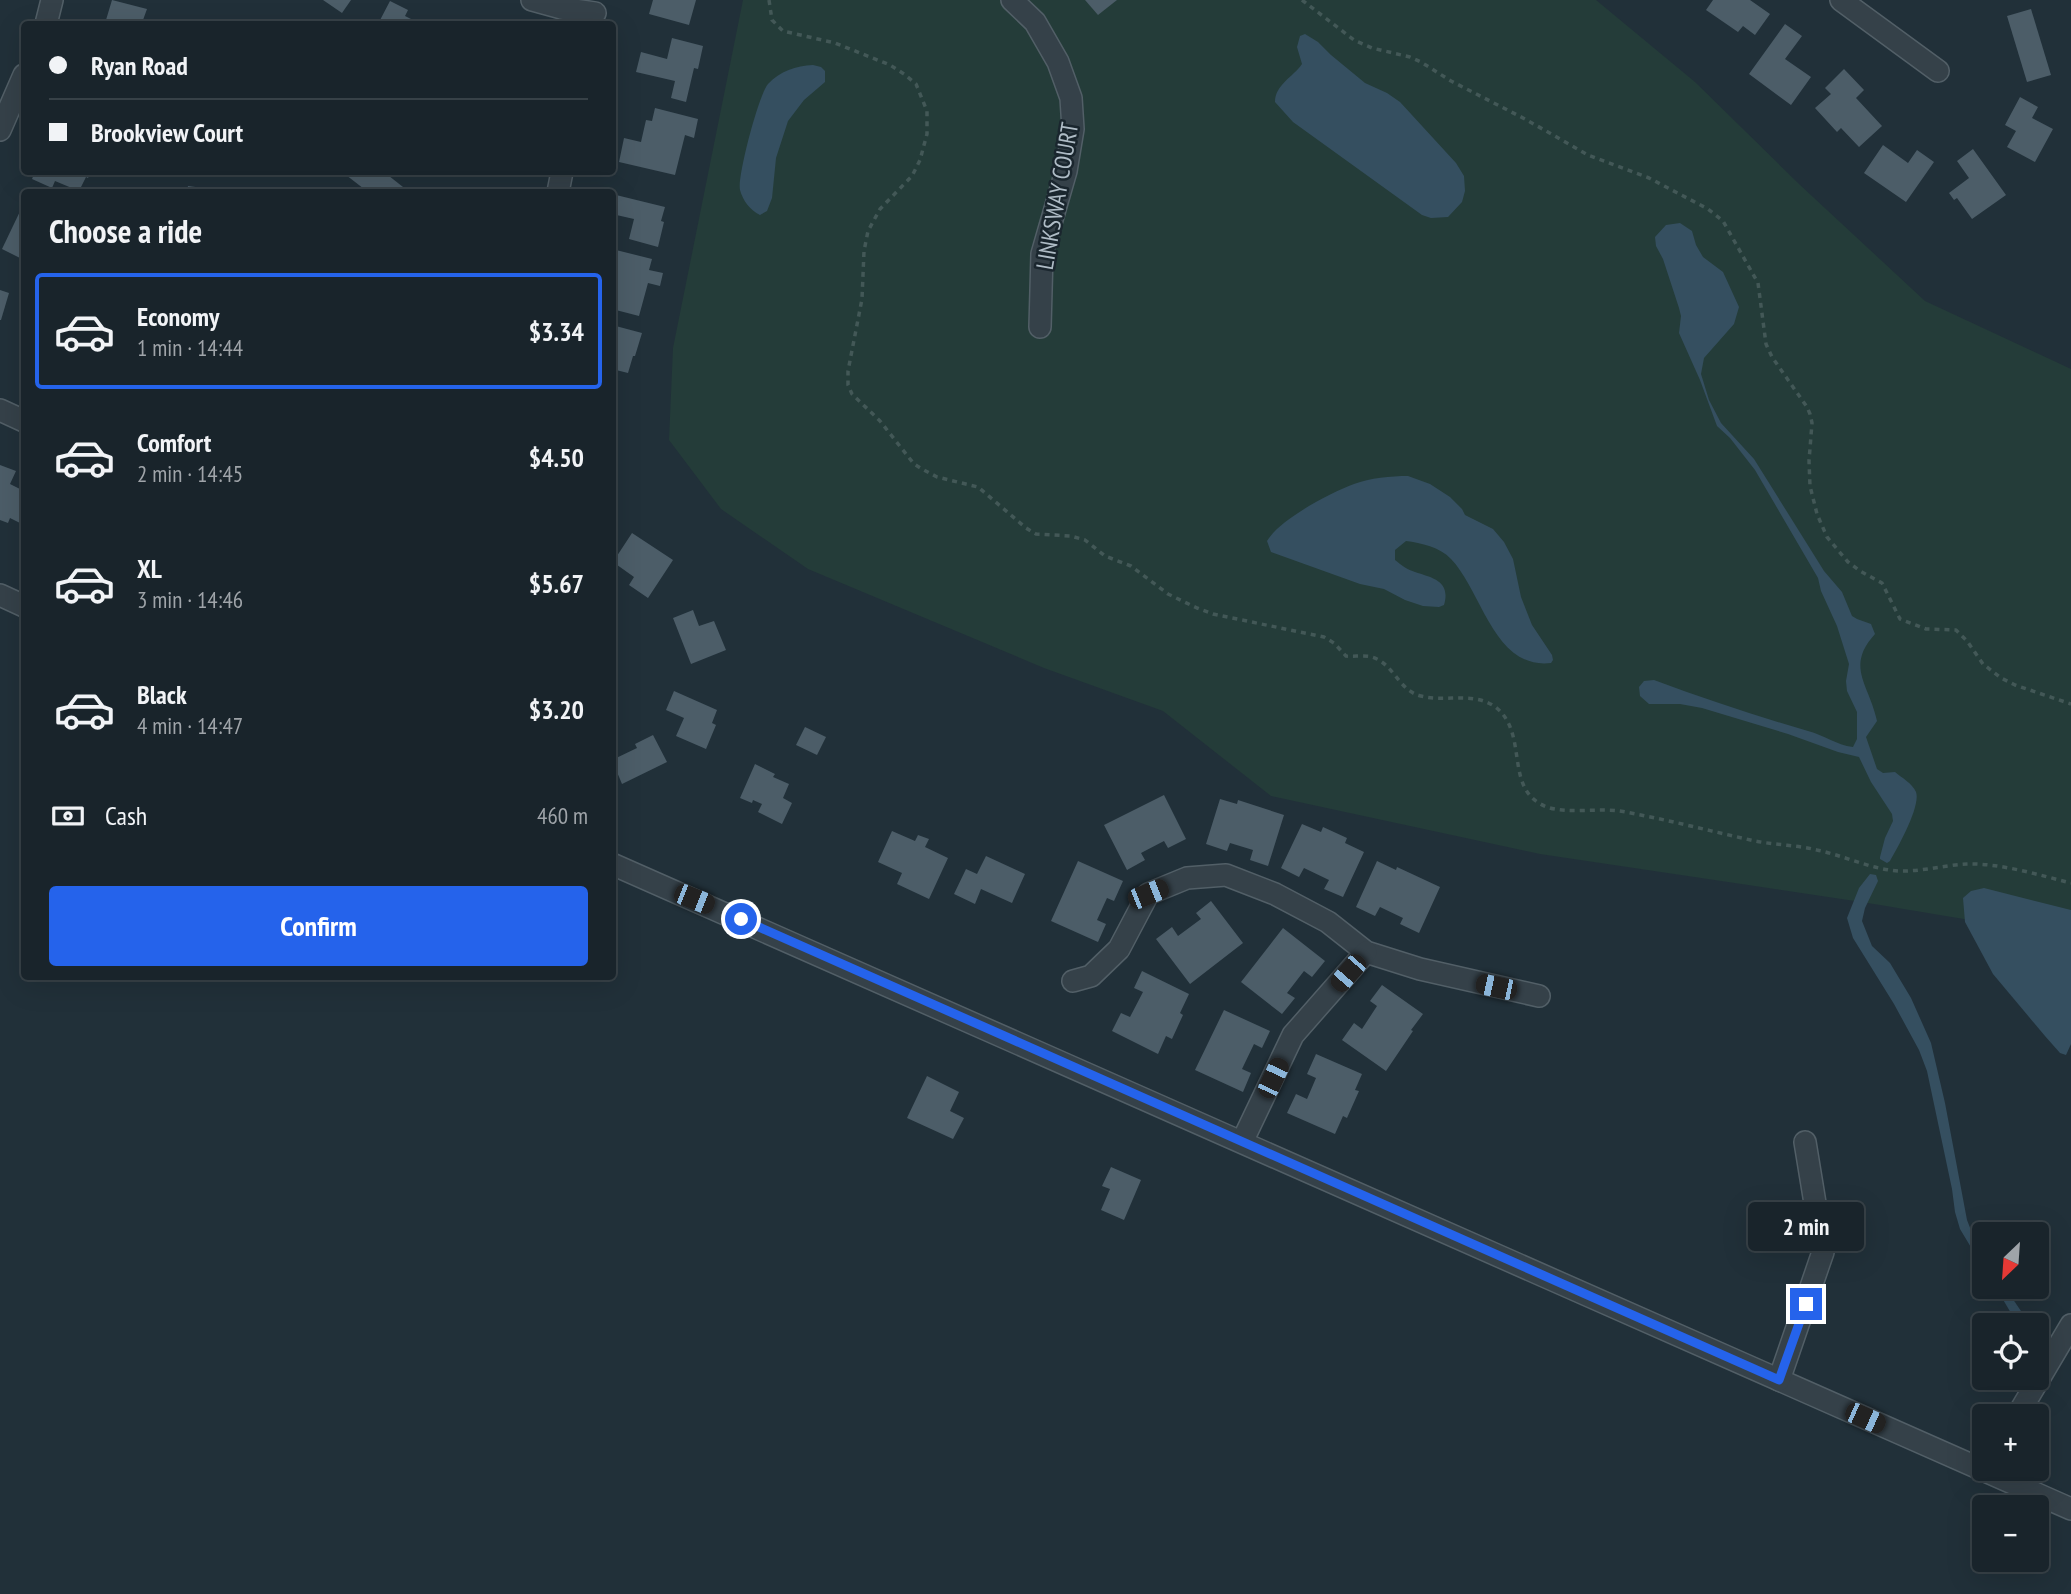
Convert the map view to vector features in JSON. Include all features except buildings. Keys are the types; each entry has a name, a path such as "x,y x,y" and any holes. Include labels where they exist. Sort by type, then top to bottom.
{"street":[{"path":"47,21 52,0"},
{"path":"532,0 561,8 596,12"},
{"name":"LINKSWAY COURT","path":"1012,0 1035,22 1058,62 1071,98 1073,129 1066,171 1042,254 1040,327"},
{"path":"1841,0 1938,71"},
{"path":"0,130 21,82"},
{"path":"0,410 21,420"},
{"path":"0,596 21,605"},
{"path":"616,866 1972,1464"},
{"path":"1073,981 1091,976 1119,949 1148,894 1187,878 1226,875 1275,894 1328,922 1366,952 1420,970 1539,996"},
{"path":"1242,1142 1293,1035 1366,952"},
{"path":"1779,1380 1823,1252 1805,1142"},
{"path":"2024,1404 2071,1325"},
{"path":"2010,1481 2071,1509"}],"path":[{"path":"769,0 770,14 780,29 835,43 890,65 913,80 924,102 928,122 920,160 912,176 880,209 868,231 864,251 862,299 848,371 848,385 852,394 880,421 914,464 937,477 984,490 1032,532 1084,540 1105,556 1131,566 1168,594 1197,608 1213,614 1324,637 1346,656 1367,656 1380,660 1399,683 1422,697 1472,698 1489,703 1501,712 1509,724 1515,742 1522,786 1535,801 1549,808 1620,811 1757,841 1818,850 1891,871 1979,864 2071,883"},
{"path":"1302,0 1349,38 1371,48 1421,62 1588,155 1649,178 1708,209 1723,221 1758,283 1766,344 1778,367 1807,407 1811,424 1809,461 1816,514 1836,550 1854,568 1882,583 1900,619 1926,629 1955,630 1993,673 2015,685 2071,704"}],"green space":[{"path":"743,0 1596,0 1695,82 1799,184 1925,301 2071,369 2071,937 1868,903 1540,854 1271,796 1163,711 1044,668 808,569 721,509 669,440 673,348"}],"water":[{"path":"1305,34 1365,83 1400,102 1456,163 1464,176 1465,191 1462,202 1448,217 1431,218 1422,215 1293,122 1275,102 1281,86 1302,64 1297,47 1300,36"},
{"path":"813,65 825,71 825,82 804,100 788,121 776,158 772,198 767,211 760,215 747,205 740,190 745,153 759,103 768,84 778,76 794,68"},
{"path":"1680,223 1692,231 1703,257 1723,272 1739,307 1734,324 1704,358 1701,374 1709,400 1721,423 1754,459 1824,571 1842,592 1852,616 1871,624 1875,634 1866,646 1860,666 1877,721 1866,737 1877,769 1883,773 1895,772 1912,786 1917,798 1908,826 1887,863 1880,857 1893,821 1892,814 1871,782 1859,757 1702,708 1680,704 1649,704 1640,696 1639,687 1644,681 1654,680 1841,744 1853,747 1857,739 1857,712 1847,691 1849,664 1818,578 1755,470 1717,426 1679,333 1679,308 1655,237 1666,225"},
{"path":"1408,476 1430,484 1450,497 1465,515 1493,529 1504,542 1513,559 1521,597 1532,625 1552,655 1551,663 1532,662 1516,654 1502,642 1451,559 1424,544 1406,541 1395,550 1395,560 1443,586 1446,597 1444,605 1439,607 1423,606 1384,589 1360,584 1271,552 1267,541 1273,533 1319,500 1360,482"},
{"path":"1870,874 1876,875 1878,881 1862,921 1872,946 1890,963 1911,998 1931,1043 1967,1220 1972,1233 1972,1249 1960,1229 1955,1212 1927,1071 1919,1050 1853,938 1847,918 1859,888"},
{"path":"1984,888 2071,910 2071,1044 2066,1055 2060,1053 1993,974 1965,922 1963,898 1971,891"},
{"path":"2003,1299 2013,1299 2022,1313 2011,1313"}],"route":[{"path":"741,919 1779,1380 1806,1304"}]}
